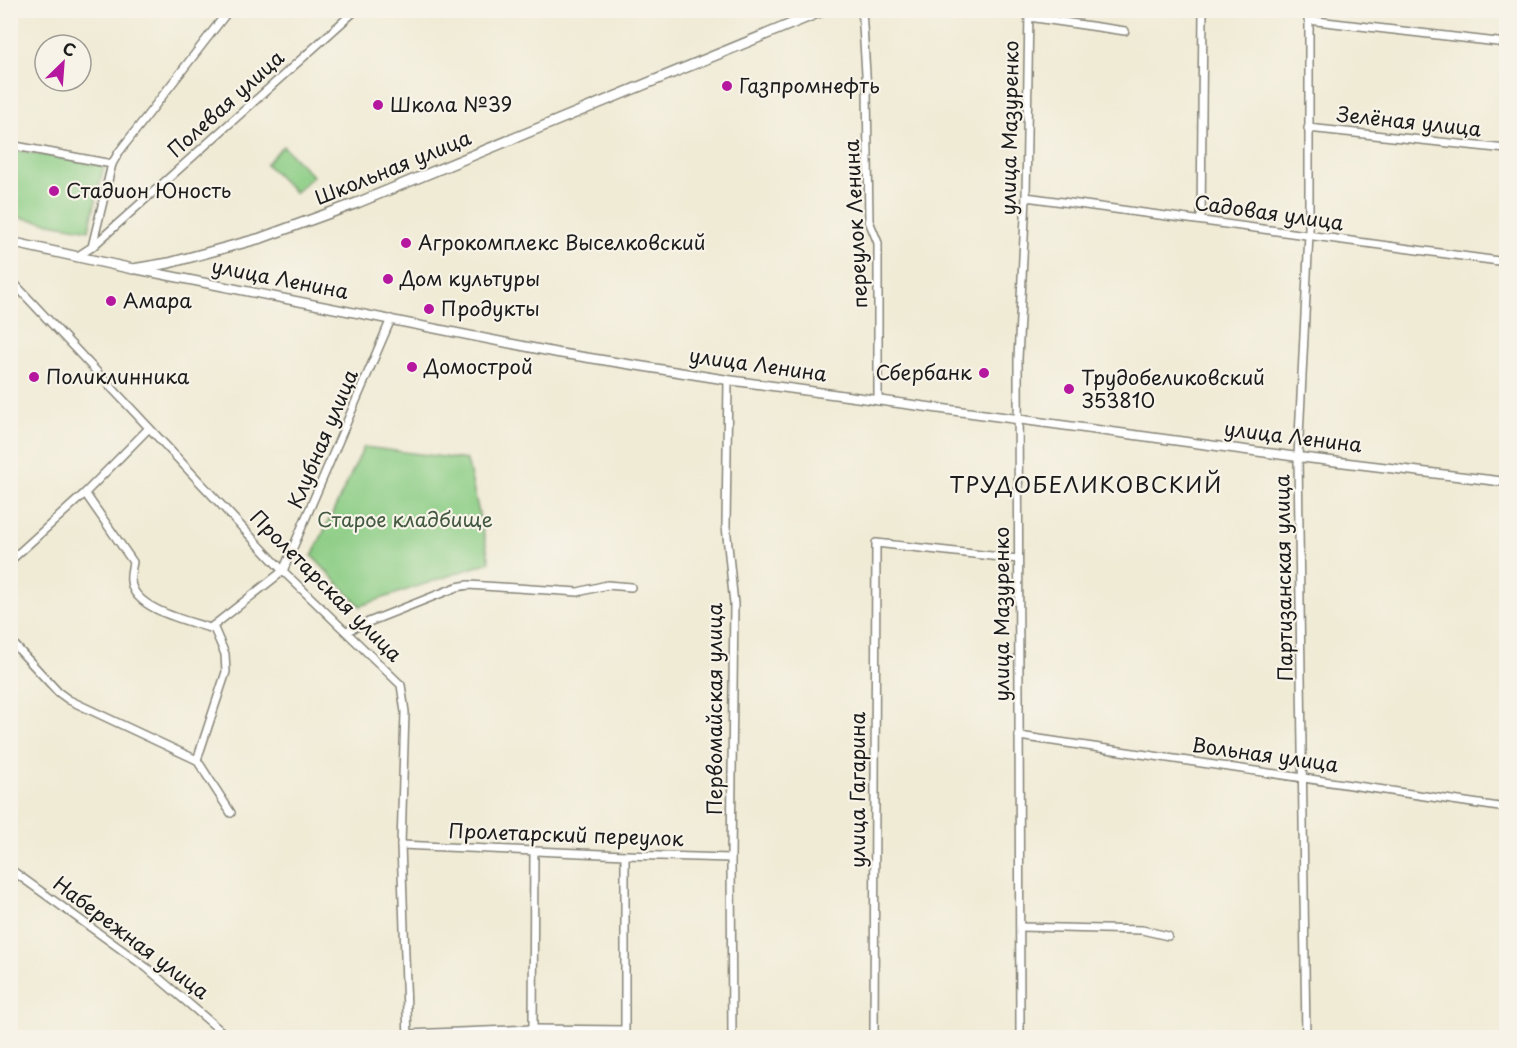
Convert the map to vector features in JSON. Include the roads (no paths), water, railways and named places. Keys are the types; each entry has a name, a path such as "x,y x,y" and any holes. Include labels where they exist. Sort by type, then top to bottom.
{"main road":[{"name":"Школьная улица","path":"133,269 169,263 261,238 357,202 825,10"},
{"name":"улица Ленина","path":"10,242 133,269"}],"street":[{"path":"92,247 112,164 130,136 229,10"},
{"name":"Полевая улица","path":"78,256 92,247 356,10"},
{"name":"переулок Ленина","path":"862,10 867,90 869,221 878,243 878,401"},
{"path":"1201,220 1203,10"},
{"name":"Партизанская улица","path":"1306,1038 1298,457 1309,234 1309,10"},
{"path":"1029,14 1125,31"},
{"name":"улица Мазуренко","path":"1020,1038 1018,359 1026,197 1029,14"},
{"path":"1308,20 1506,43"},
{"name":"Зелёная улица","path":"1308,128 1506,149"},
{"path":"10,144 112,164"},
{"name":"Садовая улица","path":"1026,197 1506,261"},
{"path":"165,275 169,263"},
{"name":"улица Ленина","path":"133,269 558,353 728,380 1298,457 1506,482"},
{"name":"Пролетарская улица","path":"10,279 283,571 401,685 405,712 401,845 408,1036"},
{"name":"Клубная улица","path":"283,571 392,319"},
{"name":"Первомайская улица","path":"728,380 726,526 734,604 731,858 732,1038"},
{"path":"10,561 85,493 149,428"},
{"path":"85,493 133,562 131,583 138,598 155,609 175,617 210,628 283,571"},
{"name":"улица Гагарина","path":"873,1038 876,543 1018,559"},
{"path":"346,631 457,587 468,585 578,592 601,586 631,587"},
{"path":"197,760 226,672 225,654 213,626"},
{"path":"10,640 58,692 197,760 231,813"},
{"name":"Вольная улица","path":"1019,736 1506,808"},
{"name":"Пролетарский переулок","path":"401,845 731,858"},
{"path":"533,1029 534,851"},
{"path":"408,1036 533,1029 625,1030 625,855"},
{"name":"Набережная улица","path":"10,869 147,968 229,1038"},
{"path":"1020,927 1142,930 1168,936"}],"place":[{"name":"Газпромнефть","path":"727,86"},
{"name":"Школа №39","path":"378,105"},
{"name":"Стадион Юность","path":"54,191"},
{"name":"Агрокомплекс Выселковский","path":"406,243"},
{"name":"Дом культуры","path":"388,279"},
{"name":"Амара","path":"111,301"},
{"name":"Продукты","path":"429,309"},
{"name":"Домострой","path":"412,367"},
{"name":"Сбербанк","path":"984,373"},
{"name":"Поликлинника","path":"34,377"},
{"name":"Трудобеликовский 353810","path":"1069,389"}],"district":[{"name":"ТРУДОБЕЛИКОВСКИЙ","path":"1086,485"}],"park label":[{"name":"Старое кладбище","path":"405,520"}]}
